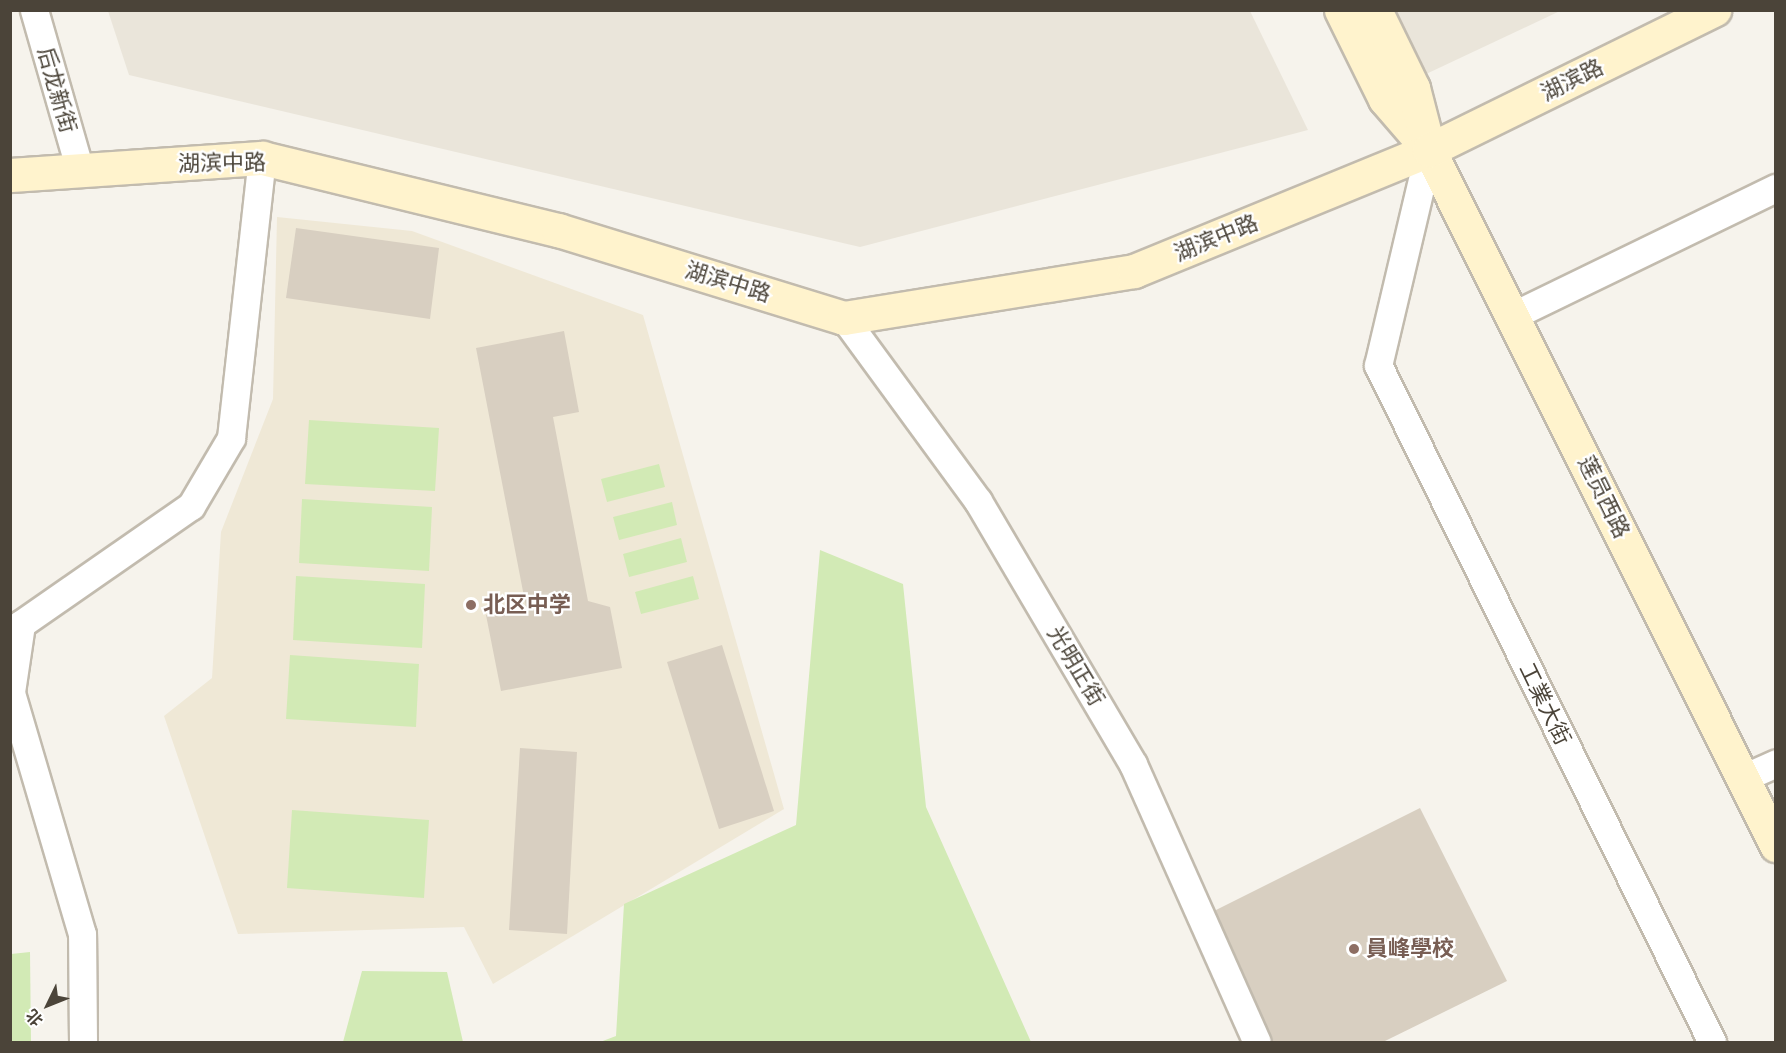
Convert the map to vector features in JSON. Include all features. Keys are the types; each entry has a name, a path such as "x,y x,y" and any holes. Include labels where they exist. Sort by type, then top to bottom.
{"main road":[{"path":"1341,10 1385,99 1429,150"},
{"path":"1376,10 1413,88 1429,150"},
{"name":"湖滨路","path":"1429,150 1714,10"},
{"name":"湖滨中路","path":"10,175 262,158 558,230 844,318 1134,271 1429,150"},
{"name":"莲员西路","path":"1429,150 1514,315 1776,845"}],"street":[{"name":"后龙新街","path":"34,10 80,170"},
{"name":"工業大街","path":"1429,150 1378,365 1712,1042"},
{"path":"83,1042 82,934 11,693 21,624 191,506 231,438 262,158"},
{"path":"1514,315 1776,188"},
{"name":"光明正街","path":"844,318 978,501 1133,764 1257,1042"},
{"path":"1743,778 1776,763"}],"shaded area":[{"path":"108,11 1250,11 1308,130 860,247 129,75"},
{"path":"1397,11 1560,11 1424,75"},
{"name":"北区中学","path":"277,217 412,231 643,315 784,809 493,984 464,927 238,934 164,716 212,678 221,532 273,399"}],"green space":[{"path":"309,420 439,428 435,491 305,484"},
{"path":"659,464 665,487 607,502 601,479"},
{"path":"302,499 432,507 429,571 299,563"},
{"path":"672,502 677,525 619,540 613,517"},
{"path":"681,538 687,562 629,577 623,554"},
{"path":"820,550 903,584 926,807 1031,1042 600,1042 616,1036 624,904 796,825"},
{"path":"296,576 425,584 422,648 293,640"},
{"path":"693,576 699,599 641,614 635,592"},
{"path":"290,655 419,664 416,727 286,719"},
{"path":"292,810 429,820 424,898 287,888"},
{"path":"30,952 31,1042 11,1042 11,954"},
{"path":"362,971 447,972 463,1042 343,1042"}],"building":[{"path":"296,228 439,248 430,319 286,298"},
{"path":"564,331 579,412 553,417 588,601 610,607 622,668 501,691 486,615 526,607 476,348"},
{"path":"722,645 774,811 719,829 667,662"},
{"path":"520,748 577,752 567,934 509,930"},
{"name":"員峰學校","path":"1420,808 1507,981 1383,1042 1265,1042 1202,917"}],"place":[{"name":"北区中学","path":"471,605"},
{"name":"員峰學校","path":"1354,949"}]}
